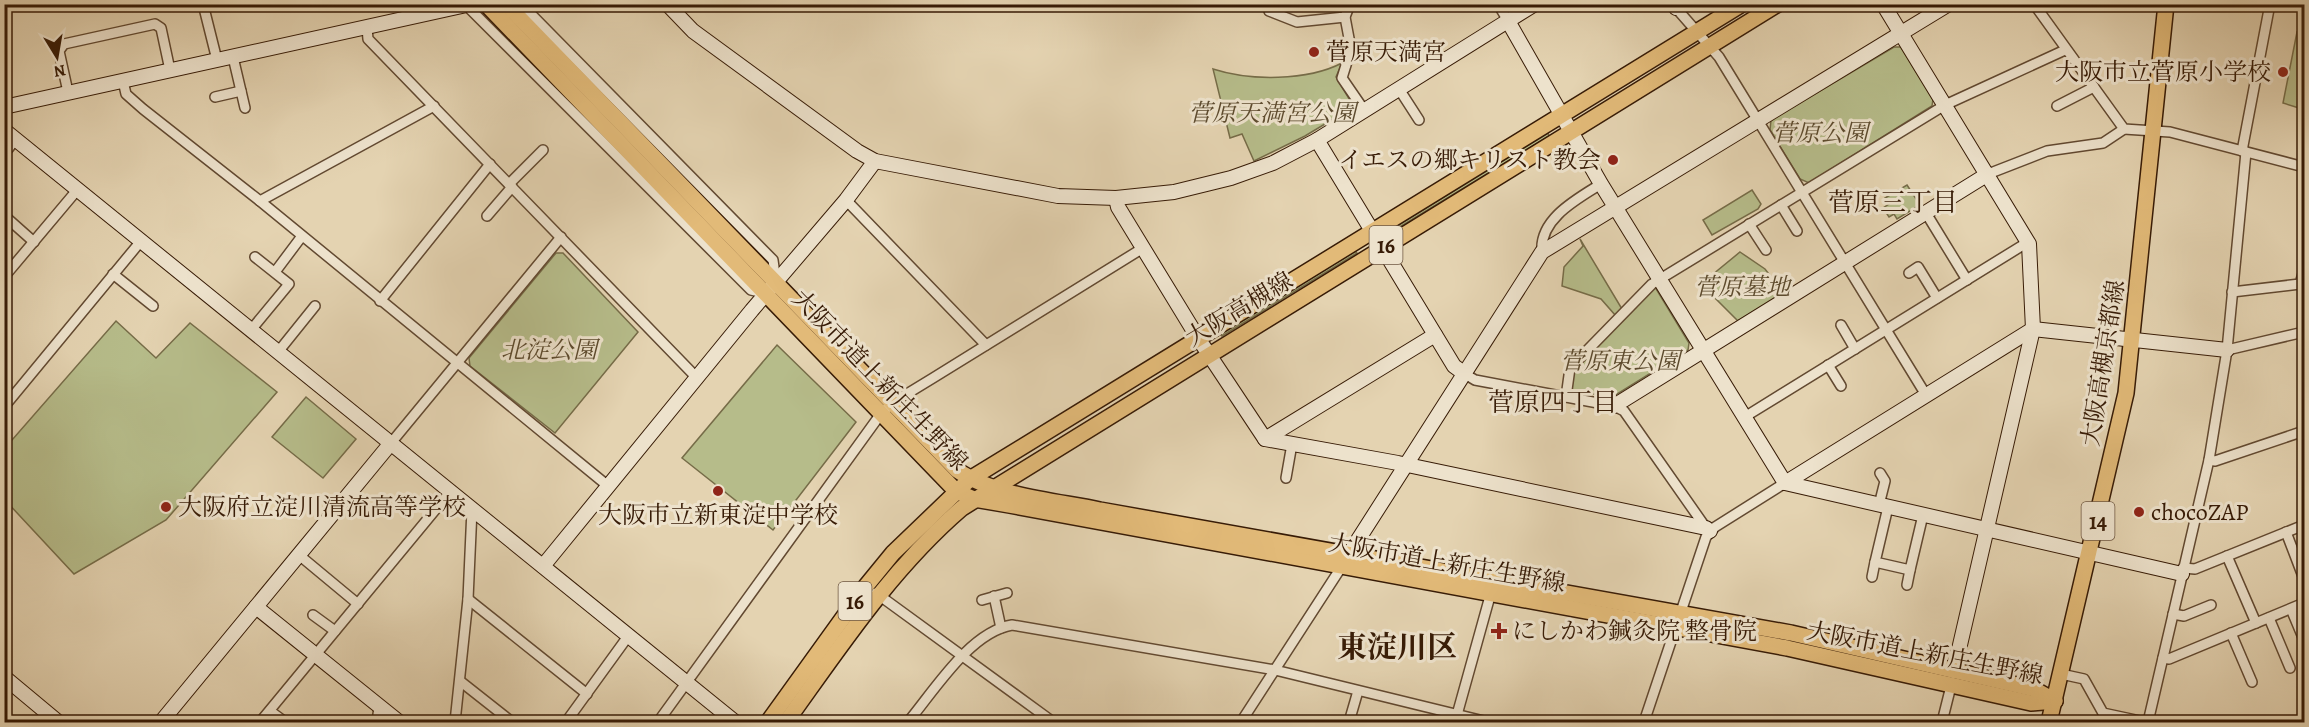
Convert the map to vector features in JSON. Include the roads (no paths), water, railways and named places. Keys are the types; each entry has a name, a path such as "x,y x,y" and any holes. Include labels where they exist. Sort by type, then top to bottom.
{"main road":[{"name":"大阪市道上新庄生野線","path":"486,4 585,98 771,288 957,470 970,479 993,487 1345,561"},
{"name":"大阪市道上新庄生野線","path":"506,4 585,98"},
{"name":"大阪高槻線","path":"786,723 872,590 912,533 970,479 1742,4"},
{"name":"大阪高槻線","path":"768,723 872,590 974,499 1778,4"},
{"name":"大阪高槻京都線","path":"2049,723 2126,393 2166,4"},
{"name":"大阪市道上新庄生野線","path":"771,288 880,415 957,491 974,499 1679,620 1791,633 1953,679 2034,689 2055,701"}],"street":[{"path":"203,4 217,60"},
{"path":"521,4 773,260 771,288"},
{"path":"667,4 693,31 857,151 875,161 1040,193 1116,198 1174,192 1231,178 1273,163 1317,140 1535,4"},
{"path":"1268,4 1269,11 1297,22 1345,17"},
{"path":"1350,4 1345,17 1351,49 1342,78 1364,110"},
{"path":"1498,4 1615,208 1785,483 2090,554 2182,571 2195,569 2304,525"},
{"path":"1883,4 2028,242 2033,329 1942,723"},
{"path":"1241,723 1542,252 1949,4"},
{"path":"2034,4 2124,129"},
{"path":"2061,674 2084,679 2103,713 2147,723 2209,460 2227,350 2244,152 2270,4"},
{"path":"4,107 468,5 751,290 771,288"},
{"path":"1676,6 1710,47 1759,121 1926,395"},
{"path":"68,92 59,51 64,44 155,24 161,28 170,70"},
{"path":"367,28 368,39 698,379"},
{"path":"1566,397 1570,368 1659,279 1945,105 2065,50"},
{"path":"233,57 244,108"},
{"path":"123,81 126,94 608,486"},
{"path":"2057,106 2094,87"},
{"path":"1399,89 1419,120"},
{"path":"215,97 241,91"},
{"path":"260,201 434,106"},
{"path":"1614,406 1988,174 2047,151 2103,142 2124,129 2170,132 2304,168"},
{"path":"4,130 735,723"},
{"path":"4,154 16,139"},
{"path":"1317,140 1454,366 1475,380 1614,406 1624,411 1708,530"},
{"path":"487,216 543,150"},
{"path":"543,566 846,200 875,161"},
{"path":"380,301 490,164"},
{"path":"1542,252 1541,241 1563,208 1601,184"},
{"path":"4,277 78,189"},
{"path":"1116,198 1118,207 1198,338 1265,439 1406,465 1708,530"},
{"path":"846,200 986,345"},
{"path":"1781,205 1797,231"},
{"path":"1926,213 1967,280"},
{"path":"7,218 34,242"},
{"path":"1749,224 1766,250"},
{"path":"275,272 302,236"},
{"path":"161,723 561,237"},
{"path":"5,405 141,241"},
{"path":"1743,418 2028,242"},
{"path":"658,723 880,415 892,404 1143,248"},
{"path":"250,330 289,284 255,257"},
{"path":"1909,273 1918,267 1937,298"},
{"path":"2232,291 2300,284 2304,270"},
{"path":"113,274 153,306"},
{"path":"278,352 315,306"},
{"path":"1841,325 1855,349"},
{"path":"1644,723 1708,530 2033,329 2227,350 2304,332"},
{"path":"1265,439 1435,335"},
{"path":"1828,365 1841,386"},
{"path":"2209,460 2214,461 2304,431"},
{"path":"1286,478 1292,444"},
{"path":"1872,577 1884,506 1885,481 1880,473"},
{"path":"260,723 450,492"},
{"path":"455,723 468,599 472,509"},
{"path":"1907,585 1923,515"},
{"path":"2286,532 2304,579"},
{"path":"299,555 358,604"},
{"path":"2227,556 2256,623"},
{"path":"1875,562 1910,570"},
{"path":"1456,719 1492,587"},
{"path":"872,590 1053,723"},
{"path":"982,600 1007,593"},
{"path":"994,596 1000,628"},
{"path":"468,599 587,694"},
{"path":"2163,658 2169,659 2304,603"},
{"path":"2173,614 2184,616 2211,605"},
{"path":"256,607 399,723"},
{"path":"2291,609 2304,640"},
{"path":"313,615 335,632"},
{"path":"2269,618 2290,668"},
{"path":"908,723 963,656 987,634 1000,628 1019,626 1275,670 1456,719 1488,723"},
{"path":"2231,633 2252,682"},
{"path":"566,723 629,635"},
{"path":"4,677 58,723"},
{"path":"460,681 512,723"},
{"path":"1350,723 1358,691"},
{"path":"377,723 379,707"},
{"path":"270,711 285,723"}],"place":[{"name":"菅原天満宮","path":"1314,52"},
{"name":"大阪市立菅原小学校","path":"2283,72"},
{"name":"イエスの郷キリスト教会","path":"1613,160"},
{"name":"大阪市立新東淀中学校","path":"718,491"},
{"name":"大阪府立淀川清流高等学校","path":"166,507"},
{"name":"chocoZAP","path":"2139,512"},
{"name":"にしかわ鍼灸院 整骨院","path":"1499,631"}],"district":[{"name":"菅原三丁目","path":"1893,202"},
{"name":"菅原四丁目","path":"1553,402"},
{"name":"東淀川区","path":"1397,647"}],"park label":[{"name":"菅原天満宮公園","path":"1272,113"},
{"name":"菅原公園","path":"1820,133"},
{"name":"菅原墓地","path":"1742,287"},
{"name":"北淀公園","path":"549,350"},
{"name":"菅原東公園","path":"1620,361"}]}
